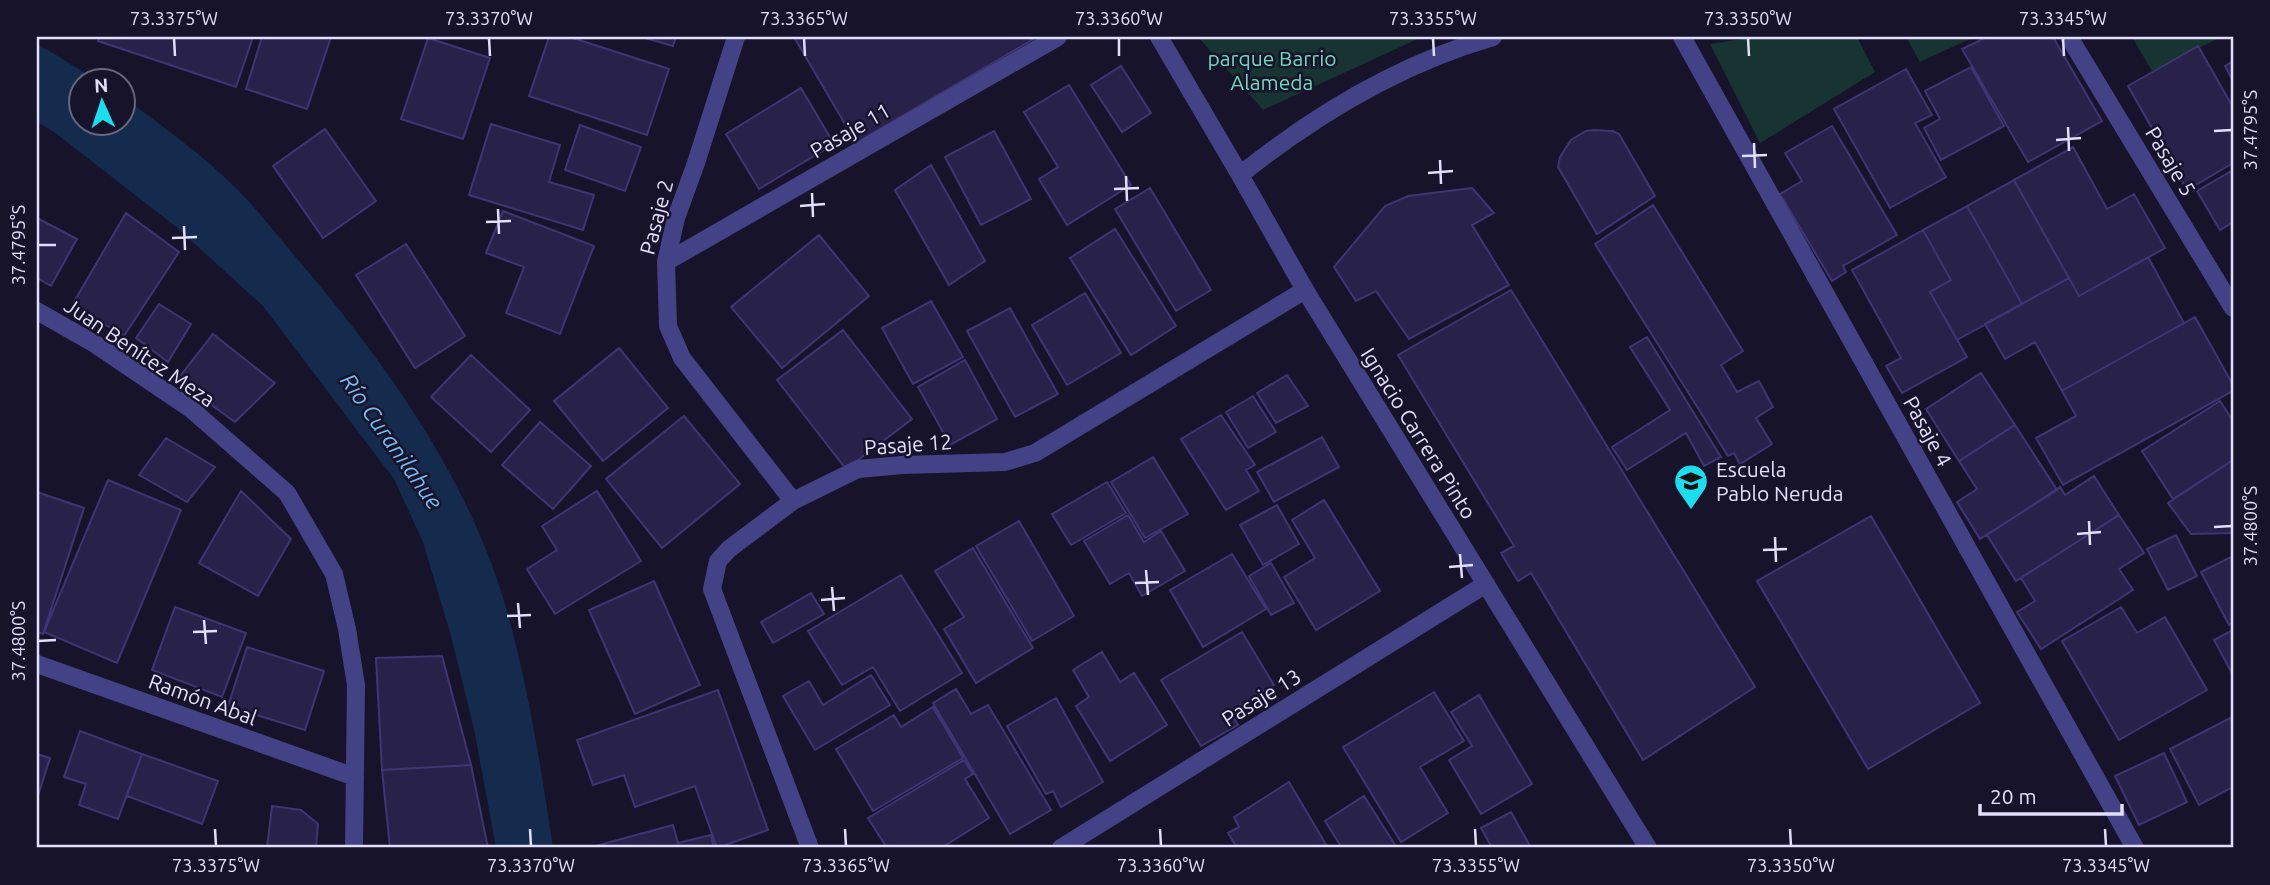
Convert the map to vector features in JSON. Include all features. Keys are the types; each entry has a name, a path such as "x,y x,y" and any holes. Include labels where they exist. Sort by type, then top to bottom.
{"street":[{"name":"Pasaje 2","path":"736,37 676,218 666,262 668,326 682,358 793,501"},
{"name":"Pasaje 11","path":"666,262 1058,37"},
{"name":"Ignacio Carrera Pinto","path":"1159,37 1305,290 1648,848"},
{"path":"1240,174 1284,140 1367,88 1405,69 1493,37"},
{"name":"Pasaje 4","path":"1682,37 2134,848"},
{"name":"Pasaje 5","path":"2069,37 2233,308"},
{"name":"Pasaje 12","path":"810,848 712,590 718,561 729,549 793,501 858,469 1005,462 1034,453 1305,290"},
{"name":"Juan Benítez Meza","path":"37,311 95,344 191,409 287,493 334,574 347,629 356,685 354,848"},
{"name":"Pasaje 13","path":"1061,848 1486,584"},
{"name":"Ramón Abal","path":"37,664 355,777"}],"green space":[{"name":"parque Barrio Alameda","path":"1198,37 1422,37 1263,110"},
{"path":"1755,37 1857,37 1875,72 1760,143 1710,44"},
{"path":"1906,37 1974,37 1920,62"},
{"path":"2132,37 2221,37 2152,71"}],"water":[{"name":"Río Curanilahue","path":"37,46 74,66 66,66 66,136 136,136 136,107 197,153 238,190 363,340 420,422 446,466 489,556 505,604 527,695 553,848 496,848 474,729 451,636 423,542 394,479 263,306 175,226 54,132 37,122"}],"building":[{"path":"99,37 253,37 236,87 98,41"},
{"path":"262,37 331,37 307,109 246,89"},
{"path":"549,37 570,37 669,69 647,135 529,96"},
{"path":"642,37 676,37 673,46"},
{"path":"794,37 1037,37 856,143"},
{"path":"1987,37 2053,37 2102,121 2028,162 1962,49"},
{"path":"428,38 490,58 463,139 401,119"},
{"path":"2198,46 2233,107 2233,163 2187,190 2128,86"},
{"path":"2233,61 2233,81 2225,66"},
{"path":"1121,66 1151,113 1122,132 1091,85"},
{"path":"1971,67 2004,126 1941,160 1924,128 1940,119 1925,91"},
{"path":"1906,69 1932,115 1915,123 1946,177 1890,208 1834,109"},
{"path":"1069,85 1131,185 1067,225 1039,179 1058,167 1024,112"},
{"path":"801,88 834,144 759,189 726,134"},
{"path":"491,124 560,145 549,182 594,195 583,230 469,195"},
{"path":"580,125 641,147 625,191 565,170"},
{"path":"1832,126 1897,235 1843,266 1846,272 1832,281 1780,194 1802,181 1785,153"},
{"path":"325,129 376,201 323,238 273,166"},
{"path":"994,131 1031,199 981,225 945,157"},
{"path":"1586,131 1619,134 1655,196 1597,234 1558,167 1560,157 1571,140"},
{"path":"2073,147 2107,209 2134,194 2165,248 2079,296 2014,180"},
{"path":"931,165 985,261 949,285 895,190"},
{"path":"2233,170 2233,222 2220,230 2197,191"},
{"path":"2014,180 2069,278 2022,304 1967,206"},
{"path":"1150,188 1211,290 1176,311 1115,209"},
{"path":"1472,188 1494,213 1472,225 1509,285 1409,339 1376,291 1356,301 1334,267 1385,206 1408,196"},
{"path":"1653,205 1743,351 1721,365 1737,392 1759,381 1773,407 1756,418 1772,444 1740,464 1734,453 1728,456 1595,244"},
{"path":"1967,206 2022,304 1957,340 1930,292 1951,280 1923,230"},
{"path":"503,211 594,246 560,334 506,313 524,267 486,253"},
{"path":"126,213 179,252 124,336 72,305"},
{"path":"37,218 77,239 51,286 37,278"},
{"path":"1115,229 1176,326 1131,355 1070,258"},
{"path":"1923,230 1951,280 1930,292 1967,357 1902,393 1886,366 1901,358 1852,270"},
{"path":"819,235 869,296 782,368 731,307"},
{"path":"406,244 465,336 415,368 356,275"},
{"path":"2148,257 2184,323 2062,391 2035,342 2005,359 1985,324 2069,278 2079,296"},
{"path":"1511,290 1755,687 1643,760 1531,573 1518,581 1501,553 1514,546 1398,355"},
{"path":"1085,293 1121,353 1067,385 1032,325"},
{"path":"931,301 963,357 913,384 882,328"},
{"path":"159,304 191,324 168,362 136,338"},
{"path":"1010,308 1058,394 1015,417 967,331"},
{"path":"2195,317 2233,385 2233,391 2063,485 2036,438 2076,416 2062,391"},
{"path":"843,330 912,419 846,469 777,380"},
{"path":"213,334 275,383 235,422 177,380"},
{"path":"1647,337 1721,457 1704,466 1686,433 1627,470 1612,447 1670,410 1630,347"},
{"path":"619,348 668,408 603,461 554,401"},
{"path":"471,355 530,410 491,452 431,397"},
{"path":"965,360 997,419 950,445 918,387"},
{"path":"1981,373 2015,425 1959,461 1926,409"},
{"path":"1287,375 1308,406 1276,423 1257,393"},
{"path":"1253,396 1276,432 1248,448 1226,412"},
{"path":"2220,401 2233,421 2233,460 2173,499 2142,451"},
{"path":"1221,415 1255,465 1246,470 1259,491 1226,510 1181,439"},
{"path":"684,416 740,484 662,548 606,479"},
{"path":"540,422 591,466 553,509 502,465"},
{"path":"2015,425 2057,490 1980,539 1957,502 1977,489 1959,461"},
{"path":"1322,437 1339,467 1274,502 1257,472"},
{"path":"166,438 215,467 187,502 139,475"},
{"path":"1153,457 1188,514 1145,538 1111,482"},
{"path":"2233,460 2233,533 2191,534 2168,503"},
{"path":"2094,476 2119,515 2016,581 1987,535 2060,487 2065,495"},
{"path":"108,480 181,510 117,663 44,632"},
{"path":"1107,482 1126,513 1071,545 1052,514"},
{"path":"241,491 291,539 258,596 199,563"},
{"path":"597,491 641,561 555,614 527,569 557,550 542,526"},
{"path":"37,492 84,508 43,634 37,632"},
{"path":"1324,500 1380,591 1316,630 1284,577 1315,558 1292,520"},
{"path":"1277,505 1299,544 1263,565 1240,525"},
{"path":"1128,515 1144,542 1161,531 1185,571 1142,596 1129,573 1110,584 1084,541"},
{"path":"2119,515 2144,553 2119,569 2133,590 2041,649 2017,612 2035,601 2021,578"},
{"path":"1871,516 1980,703 1868,769 1757,581"},
{"path":"1019,521 1074,616 1032,641 976,546"},
{"path":"2176,535 2197,576 2168,590 2147,549"},
{"path":"973,548 1033,648 976,683 944,629 964,617 935,571"},
{"path":"1232,554 1266,609 1203,647 1170,590"},
{"path":"2233,556 2233,623 2229,625 2201,572"},
{"path":"1271,563 1294,603 1271,615 1249,576"},
{"path":"901,575 962,673 900,711 873,667 842,685 808,631"},
{"path":"654,581 700,685 635,714 589,610"},
{"path":"811,593 824,614 773,643 761,622"},
{"path":"175,607 246,633 222,697 152,670"},
{"path":"2121,607 2137,633 2165,617 2207,690 2119,740 2062,641"},
{"path":"2233,630 2233,675 2214,640"},
{"path":"1242,632 1274,685 1230,711 1238,725 1201,746 1161,680"},
{"path":"247,647 324,671 305,730 228,706"},
{"path":"1102,652 1120,682 1134,673 1167,725 1110,761 1076,706 1089,697 1073,670"},
{"path":"442,656 471,765 382,770 376,658"},
{"path":"871,675 890,705 815,750 783,696 809,681 823,705"},
{"path":"956,689 971,714 988,705 1051,810 1010,834 933,703"},
{"path":"718,690 768,830 717,848 695,786 635,807 624,775 593,785 577,740"},
{"path":"1434,692 1464,741 1420,767 1448,813 1401,842 1343,747"},
{"path":"1479,695 1532,784 1481,814 1449,760 1472,746 1451,712"},
{"path":"1056,698 1103,782 1061,807 1053,791 1046,794 1007,726"},
{"path":"933,707 963,758 873,811 836,749 894,715 901,727"},
{"path":"2230,718 2233,724 2233,787 2199,805 2170,749"},
{"path":"80,731 142,754 118,819 79,805 86,784 64,777"},
{"path":"2164,753 2187,802 2139,825 2115,776"},
{"path":"37,754 50,758 37,799"},
{"path":"142,754 218,781 202,824 127,796"},
{"path":"964,760 973,774 965,779 989,818 941,848 887,848 868,818"},
{"path":"471,765 488,848 390,848 382,770"},
{"path":"1289,782 1328,848 1237,848 1228,833 1239,827 1234,817"},
{"path":"1364,796 1397,848 1342,848 1325,821"},
{"path":"272,806 301,810 318,824 316,848 267,848"},
{"path":"1511,812 1531,848 1492,848 1481,828"},
{"path":"673,825 678,843 711,835 714,848 588,848"}],"place":[{"name":"Escuela Pablo Neruda","path":"1691,511"}]}
